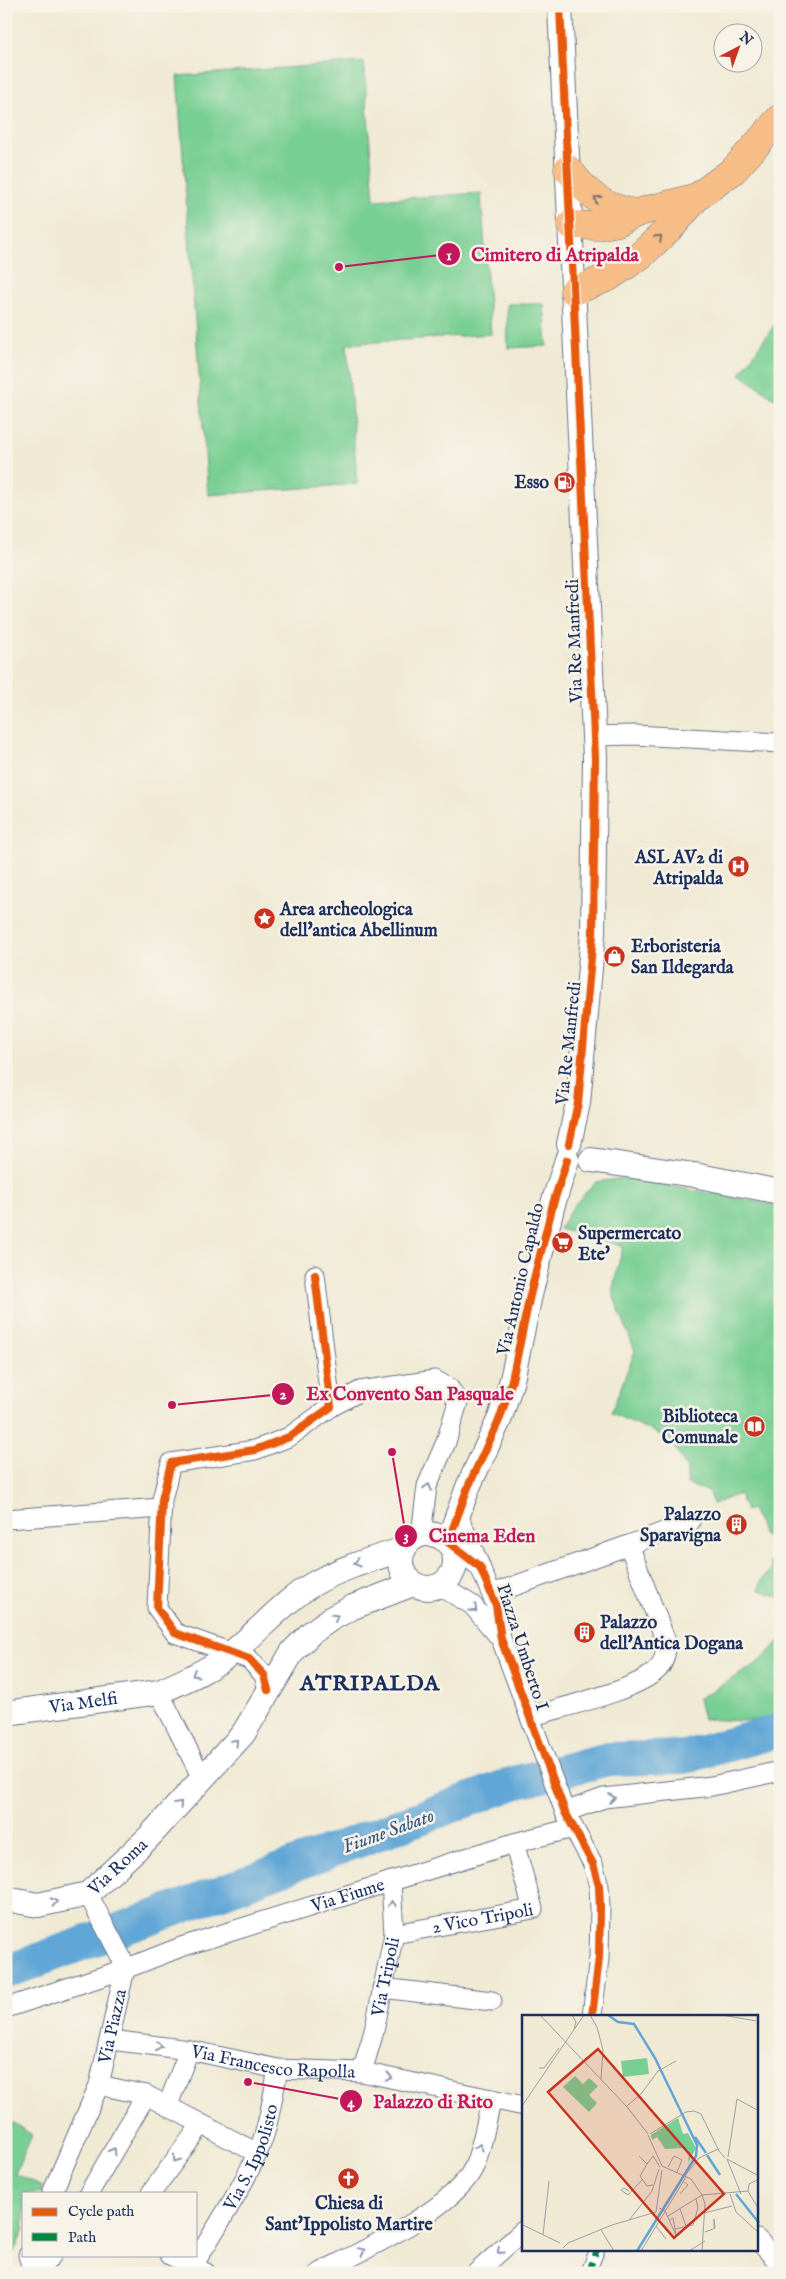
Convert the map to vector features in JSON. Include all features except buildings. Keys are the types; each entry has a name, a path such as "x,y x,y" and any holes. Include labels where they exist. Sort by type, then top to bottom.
{"highway":[{"path":"574,291 609,277 641,255 674,225 697,197 734,170 780,118"},
{"path":"568,169 581,186 596,199 615,210 636,213"},
{"path":"571,224 598,226 618,222 636,213 697,197"}],"street":[{"name":"Via Re Manfredi","path":"560,6 594,736 593,934 578,1103 581,1154"},
{"path":"594,736 634,735 780,743"},
{"path":"581,1154 635,1166 780,1192"},
{"name":"Via Antonio Capaldo","path":"468,1487 500,1418 512,1380 530,1295 553,1204 581,1154"},
{"path":"316,1275 331,1407"},
{"path":"268,1690 264,1675 248,1658 175,1633 157,1608 162,1508 171,1463 256,1450 288,1437 331,1407 360,1391 424,1380 435,1380 449,1388 458,1402 446,1442 427,1486 426,1540"},
{"path":"413,1584 403,1572 401,1556 458,1516 468,1487"},
{"path":"202,1778 159,1692 182,1682 233,1652 290,1601 313,1584 348,1566 426,1540 468,1487"},
{"path":"6,1519 162,1508"},
{"name":"Piazza Umberto I","path":"458,1516 492,1594 496,1605 501,1640 567,1815 593,1864 598,1886 599,1958 592,2015"},
{"path":"492,1594 690,1522"},
{"path":"426,1540 455,1558 452,1575 440,1586"},
{"name":"Piazza Umberto I","path":"426,1540 480,1567"},
{"path":"532,1724 634,1686 658,1670 665,1659 667,1644 629,1544"},
{"name":"Piazza Umberto I","path":"202,1778 242,1734 293,1652 332,1618 413,1584 422,1588 440,1586 472,1605 501,1640"},
{"name":"Via Melfi","path":"6,1713 159,1692"},
{"name":"Via Fiume","path":"6,2008 123,1964 514,1843 604,1798 712,1786 780,1771"},
{"name":"Via Roma","path":"6,1899 38,1905 88,1894 147,1839 202,1778"},
{"name":"2 Vico Tripoli","path":"394,1934 533,1909 514,1843"},
{"name":"Via Tripoli","path":"362,2072 394,1934 391,1881"},
{"path":"88,1894 123,1964"},
{"name":"Via Piazza","path":"52,2192 99,2085 111,2040 123,1964"},
{"path":"382,1988 492,2001"},
{"name":"Via Francesco Rapolla","path":"111,2040 189,2050 278,2069 362,2072 522,2106"},
{"path":"168,2105 189,2050"},
{"name":"Via S. Ippolisto","path":"199,2270 257,2153 266,2124 278,2069"},
{"path":"99,2085 146,2095 257,2153"},
{"path":"89,2192 146,2095"},
{"path":"319,2273 378,2243 450,2198 463,2184 473,2168 492,2099"},
{"path":"152,2192 201,2124"},
{"path":"476,2273 522,2232"},
{"path":"758,2240 780,2264"},
{"path":"588,2273 596,2252"},
{"path":"29,2264 40,2267 51,2256"},
{"path":"172,2256 199,2270"}],"green space":[{"path":"364,62 374,200 481,193 491,334 347,344 357,484 208,495 177,76"},
{"path":"507,304 544,304 547,346 508,348"},
{"path":"780,317 780,402 740,374"},
{"path":"626,1178 780,1206 780,1532 764,1536 752,1509 746,1511 739,1494 713,1504 709,1492 687,1484 687,1469 670,1439 611,1413 635,1351 612,1292 623,1246 559,1229 574,1205 596,1182"},
{"path":"780,1559 780,1597 759,1590 761,1581 772,1569 770,1563"},
{"path":"780,1641 780,1718 744,1721 703,1719 698,1699 755,1665"},
{"path":"12,2122 32,2135 15,2174 43,2186 40,2192 22,2192 22,2233 6,2269 6,2135"}],"waterway":[{"name":"Fiume Sabato","path":"6,1972 514,1783 608,1759 685,1757 780,1730"}],"marked path":[{"path":"588,2273 596,2252"}],"cycle path":[{"path":"560,6 595,757 593,934 578,1103 569,1144"},
{"path":"567,1160 553,1204 530,1295 512,1380 500,1418 468,1487 448,1542 480,1567 496,1605 501,1639 565,1812 593,1864 599,1886 600,1907 599,1958 592,2015"},
{"path":"268,1690 264,1675 249,1659 175,1633 157,1608 162,1500 171,1463 255,1450 289,1437 331,1407 315,1275"}],"place":[{"name":"Cimitero di Atripalda","path":"339,267"},
{"name":"Esso","path":"565,482"},
{"name":"ASL AV2 di Atripalda","path":"739,867"},
{"name":"Area archeologica dell'antica Abellinum","path":"264,919"},
{"name":"Erboristeria San Ildegarda","path":"615,956"},
{"name":"Supermercato Ete'","path":"562,1243"},
{"name":"Ex Convento San Pasquale","path":"172,1405"},
{"name":"Biblioteca Comunale","path":"754,1426"},
{"name":"Cinema Eden","path":"392,1452"},
{"name":"Palazzo Sparavigna","path":"737,1524"},
{"name":"Palazzo dell'Antica Dogana","path":"584,1632"},
{"name":"Palazzo di Rito","path":"248,2082"},
{"name":"Chiesa di Sant'Ippolisto Martire","path":"349,2178"}],"district":[{"name":"ATRIPALDA","path":"370,1682"}]}
